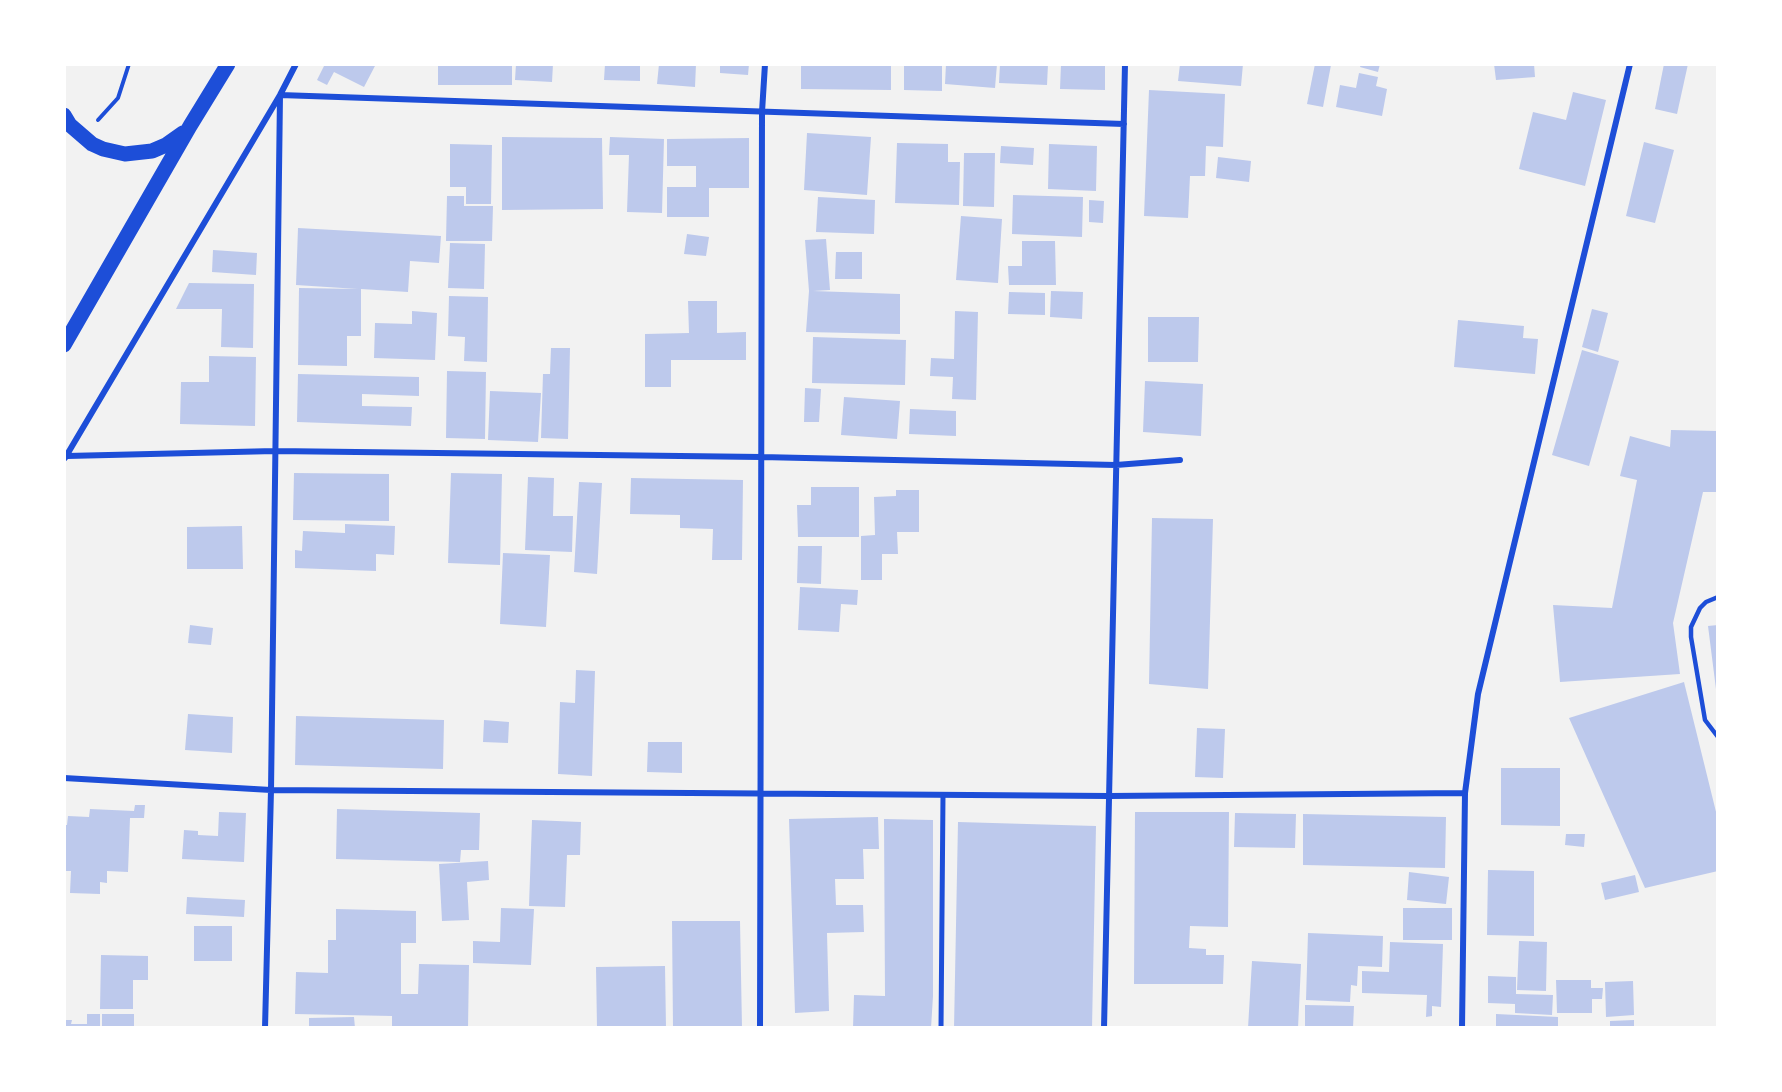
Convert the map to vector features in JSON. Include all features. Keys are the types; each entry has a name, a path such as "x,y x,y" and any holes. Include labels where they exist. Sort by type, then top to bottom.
{"main road":[{"path":"64,345 228,64"},
{"path":"64,116 83,138 102,149 125,154 152,151 166,145 190,126"}],"street":[{"path":"66,457 280,95 296,64"},
{"path":"760,1028 762,112 765,64"},
{"path":"1104,1028 1125,64"},
{"path":"1461,1028 1465,793 1478,694 1630,64"},
{"path":"280,95 1124,124"},
{"path":"264,1028 271,790 280,95"},
{"path":"66,457 275,451 761,457 1116,465 1180,460"},
{"path":"64,778 271,790 1109,796 1465,793"},
{"path":"941,1028 943,795"}],"lane":[{"path":"1718,597 1706,602 1700,608 1691,627 1705,720 1718,737"}],"path":[{"path":"83,138 118,98 129,64"}],"building":[{"path":"325,64 376,64 364,87 334,72 327,85 317,80"},
{"path":"438,64 512,64 512,85 438,85"},
{"path":"516,64 553,64 552,82 515,80"},
{"path":"605,64 640,64 640,81 604,80"},
{"path":"659,64 696,64 695,87 657,84"},
{"path":"720,64 749,64 748,75 720,73"},
{"path":"801,64 891,64 891,90 801,89"},
{"path":"904,64 942,64 942,91 904,90"},
{"path":"946,64 997,64 995,88 945,84"},
{"path":"1000,64 1048,64 1047,85 999,83"},
{"path":"1061,64 1105,64 1105,90 1060,89"},
{"path":"1180,64 1243,64 1241,86 1178,81"},
{"path":"1315,64 1331,65 1323,107 1307,104"},
{"path":"1361,64 1380,64 1378,72 1360,67"},
{"path":"1494,64 1534,64 1535,77 1496,80"},
{"path":"1664,64 1688,64 1677,114 1655,109"},
{"path":"1359,73 1378,77 1376,86 1387,89 1382,116 1336,107 1340,85 1356,88"},
{"path":"1149,90 1225,94 1223,147 1206,146 1205,176 1190,176 1188,218 1144,216"},
{"path":"1573,92 1606,100 1585,186 1519,169 1533,112 1566,120"},
{"path":"807,133 871,137 867,195 804,190"},
{"path":"502,137 602,138 603,209 502,210"},
{"path":"610,137 664,139 662,213 627,212 629,155 609,155"},
{"path":"749,138 749,188 709,188 709,217 667,217 667,187 696,187 696,166 667,166 667,139"},
{"path":"1644,142 1674,150 1655,223 1626,216"},
{"path":"897,143 948,144 948,162 960,162 959,205 895,203"},
{"path":"450,144 492,145 491,204 466,204 466,187 450,187"},
{"path":"1049,144 1097,146 1096,191 1048,189"},
{"path":"1001,146 1034,148 1033,165 1000,163"},
{"path":"964,153 995,153 994,207 963,206"},
{"path":"1218,157 1251,161 1249,182 1216,178"},
{"path":"1013,195 1083,197 1082,237 1012,234"},
{"path":"447,196 464,196 464,206 493,206 492,241 446,241"},
{"path":"818,197 875,200 874,234 816,232"},
{"path":"1089,200 1104,201 1103,223 1089,222"},
{"path":"961,216 1002,219 998,283 956,280"},
{"path":"298,228 441,236 439,263 410,261 408,292 361,289 361,336 347,336 347,366 298,365 299,288 358,289 296,285"},
{"path":"687,234 709,237 706,256 684,254"},
{"path":"826,239 830,290 813,291 900,294 900,334 806,332 809,291 805,240"},
{"path":"1022,241 1055,241 1056,285 1009,285 1008,266 1022,266"},
{"path":"450,243 485,244 484,289 448,288"},
{"path":"213,250 257,253 256,275 212,272"},
{"path":"836,252 862,252 862,279 835,279"},
{"path":"189,283 254,284 253,348 221,347 222,309 176,309"},
{"path":"1051,291 1083,292 1082,319 1050,317"},
{"path":"1009,292 1045,293 1045,315 1008,314"},
{"path":"449,296 488,297 487,362 464,361 465,337 448,336"},
{"path":"688,301 717,301 717,333 746,332 746,360 671,360 671,387 645,387 645,334 689,333"},
{"path":"1592,309 1608,313 1598,352 1582,347"},
{"path":"412,311 437,313 435,360 374,358 375,323 412,324"},
{"path":"955,311 978,312 976,400 952,399 953,377 930,376 931,358 954,359"},
{"path":"1148,317 1199,317 1198,362 1148,362"},
{"path":"1458,320 1524,326 1523,338 1538,339 1535,374 1454,367"},
{"path":"813,337 906,340 905,385 812,383"},
{"path":"551,348 570,348 568,439 541,438 543,374 550,374"},
{"path":"1582,350 1619,361 1589,466 1552,455"},
{"path":"209,356 256,357 255,426 180,424 181,382 209,382"},
{"path":"447,371 486,372 485,439 446,438"},
{"path":"298,374 419,377 419,396 362,394 362,406 412,407 411,426 297,422"},
{"path":"1145,381 1203,384 1201,436 1143,432"},
{"path":"805,388 821,389 819,422 804,422"},
{"path":"490,391 541,393 538,442 488,440"},
{"path":"844,397 900,401 897,439 841,435"},
{"path":"910,409 956,411 956,436 909,434"},
{"path":"1671,430 1718,431 1718,492 1703,492 1673,623 1680,674 1560,682 1553,605 1612,608 1637,480 1620,476 1630,436 1670,447"},
{"path":"294,473 389,474 389,521 293,520"},
{"path":"451,473 502,474 500,565 448,563"},
{"path":"528,477 554,478 553,516 573,516 572,552 525,550"},
{"path":"631,478 743,480 742,560 712,560 713,529 680,528 680,515 630,514"},
{"path":"579,482 602,483 597,574 574,572"},
{"path":"811,487 859,487 859,537 798,537 797,505 811,505"},
{"path":"896,490 919,490 919,532 897,532 898,554 882,554 882,580 861,580 861,536 875,535 874,497 896,496"},
{"path":"1152,518 1213,519 1208,689 1149,684"},
{"path":"345,524 395,526 394,555 376,554 376,571 295,568 295,550 302,551 303,531 345,533"},
{"path":"242,526 243,569 187,569 187,527"},
{"path":"798,546 822,546 821,584 797,583"},
{"path":"503,553 550,555 546,627 500,624"},
{"path":"800,587 858,590 857,605 841,604 839,632 798,630"},
{"path":"190,625 213,628 211,645 188,643"},
{"path":"1718,625 1718,689 1716,689 1708,626"},
{"path":"576,670 595,671 592,776 558,774 560,702 575,703"},
{"path":"1684,682 1718,820 1718,871 1645,888 1569,718"},
{"path":"188,714 233,717 232,753 185,750"},
{"path":"296,716 444,720 443,769 295,765"},
{"path":"484,720 509,722 508,743 483,742"},
{"path":"1197,728 1225,729 1223,778 1195,777"},
{"path":"648,742 682,742 682,773 647,772"},
{"path":"1501,768 1560,768 1560,826 1501,825"},
{"path":"135,805 145,805 144,818 130,818 128,872 107,871 107,883 100,882 100,894 70,893 71,871 64,871 64,825 67,825 68,816 89,817 90,809 134,811"},
{"path":"337,809 480,813 479,850 461,850 460,862 336,859"},
{"path":"219,812 246,813 244,862 182,859 184,830 198,831 198,835 218,836"},
{"path":"1135,812 1229,812 1228,927 1190,926 1189,948 1206,949 1206,955 1224,955 1223,984 1134,984"},
{"path":"1235,813 1296,814 1295,848 1234,847"},
{"path":"1303,814 1446,817 1445,868 1303,865"},
{"path":"878,817 879,849 863,849 864,879 835,879 836,905 863,905 864,932 827,933 829,1011 795,1013 789,819"},
{"path":"884,819 933,820 931,1028 853,1028 854,995 885,996"},
{"path":"532,820 581,822 580,855 567,855 565,907 529,906"},
{"path":"958,822 1096,826 1092,1028 954,1028"},
{"path":"1566,834 1585,834 1584,847 1565,845"},
{"path":"488,861 489,880 467,882 469,920 442,921 439,864"},
{"path":"1488,870 1534,871 1534,936 1487,935"},
{"path":"1409,872 1449,877 1446,904 1407,900"},
{"path":"1635,875 1639,892 1605,900 1601,883"},
{"path":"187,897 245,900 244,917 186,914"},
{"path":"501,908 534,909 531,965 473,963 473,941 500,942"},
{"path":"1403,908 1452,908 1452,940 1403,940"},
{"path":"336,909 416,911 416,943 401,943 401,994 418,994 419,964 469,965 468,1028 392,1028 392,1016 295,1014 296,972 328,973 328,940 336,940"},
{"path":"672,921 740,921 742,1028 673,1028"},
{"path":"194,926 232,926 232,961 194,961"},
{"path":"1308,933 1383,936 1382,967 1358,966 1357,986 1351,985 1350,1002 1306,1000"},
{"path":"1519,941 1547,942 1546,991 1517,990"},
{"path":"1390,942 1443,944 1441,1007 1432,1006 1432,1016 1426,1017 1427,995 1362,993 1362,971 1389,972"},
{"path":"101,955 148,956 148,980 133,980 133,1009 100,1009"},
{"path":"1252,961 1301,964 1298,1028 1248,1028"},
{"path":"665,966 666,1028 597,1028 596,967"},
{"path":"1488,976 1516,977 1516,994 1553,995 1552,1015 1515,1013 1515,1004 1488,1003"},
{"path":"1556,980 1591,980 1591,988 1603,988 1602,999 1592,999 1592,1013 1557,1013"},
{"path":"1633,981 1634,1015 1606,1017 1605,982"},
{"path":"1305,1005 1354,1006 1353,1028 1305,1028"},
{"path":"87,1014 100,1014 100,1028 64,1028 64,1020 72,1020 71,1024 87,1024"},
{"path":"102,1014 134,1014 134,1028 102,1028"},
{"path":"1496,1014 1558,1017 1558,1028 1496,1028"},
{"path":"354,1017 355,1028 309,1028 309,1018"},
{"path":"1634,1020 1634,1028 1610,1028 1610,1021"}]}
